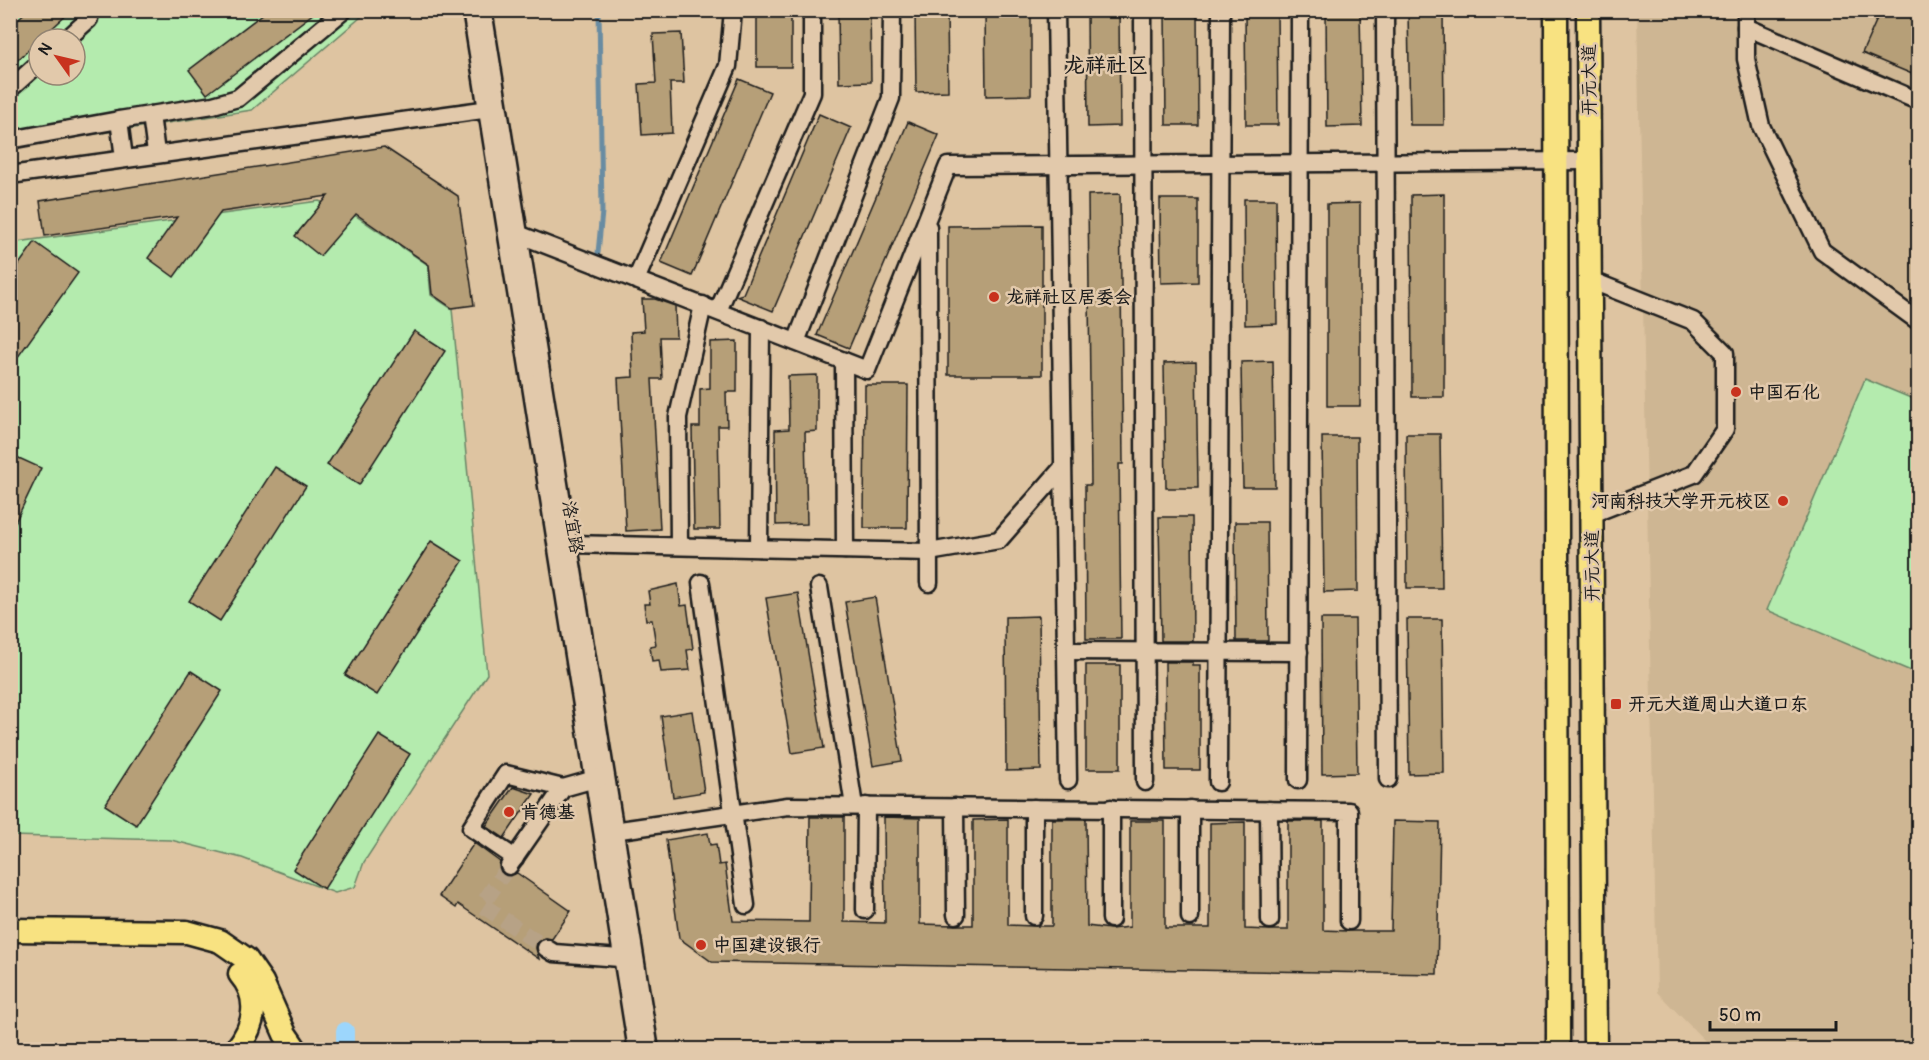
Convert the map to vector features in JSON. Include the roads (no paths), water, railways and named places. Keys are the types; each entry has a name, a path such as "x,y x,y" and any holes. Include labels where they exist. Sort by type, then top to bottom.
{"main road":[{"name":"开元大道","path":"1556,10 1558,1050"},
{"name":"开元大道","path":"1588,10 1595,1050"},
{"path":"10,930 187,932 220,941 246,959 262,981 285,1034 296,1050"},
{"path":"141,933 203,949 224,959 242,977 253,995 254,1018 246,1037 236,1050"}],"street":[{"path":"10,140 213,105 238,98 344,10"},
{"name":"洛宜路","path":"471,10 519,234 568,544 600,778"},
{"name":"洛宜路","path":"483,10 492,108 629,959 638,1050"},
{"path":"636,280 728,66 733,10"},
{"path":"679,546 678,417 710,308 812,93 812,10"},
{"path":"796,342 891,98 892,10"},
{"path":"1056,10 1068,780"},
{"path":"1143,10 1145,782"},
{"path":"1218,782 1221,10"},
{"path":"1298,780 1300,10"},
{"path":"1385,10 1388,779"},
{"path":"80,27 89,19"},
{"path":"1918,101 1746,19 1746,59 1761,126 1822,250 1918,321"},
{"path":"10,88 27,73"},
{"path":"10,175 492,108"},
{"path":"151,115 156,153"},
{"path":"119,120 124,158"},
{"path":"519,234 867,370 948,166 1589,161"},
{"path":"928,217 929,583"},
{"path":"1590,280 1693,321 1725,353 1725,429 1694,474 1592,514"},
{"path":"759,548 761,328"},
{"path":"844,361 845,550"},
{"path":"568,544 929,552 999,540 1064,467"},
{"path":"701,583 746,905"},
{"path":"819,587 860,806 865,910"},
{"path":"1066,651 1299,652"},
{"path":"563,788 512,863 471,828 506,774 563,788 600,778"},
{"path":"609,832 788,806 1349,811 1349,921"},
{"path":"955,807 956,915"},
{"path":"1034,808 1034,916"},
{"path":"1111,808 1111,919"},
{"path":"1190,918 1191,809"},
{"path":"1269,810 1269,920"},
{"path":"546,948 554,953 629,959"},
{"name":"洛宜路","path":"629,959 650,1050"}],"waterway":[{"path":"598,253 602,212 599,10"},
{"path":"345,1031 345,1050"}],"tunnel":[{"path":"508,867 482,905 546,948"}],"place":[{"name":"龙祥社区居委会","path":"994,297"},
{"name":"中国石化","path":"1736,392"},
{"name":"河南科技大学开元校区","path":"1783,501"},
{"name":"开元大道周山大道口东","path":"1616,704"},
{"name":"肯德基","path":"509,812"},
{"name":"中国建设银行","path":"701,945"}],"district":[{"name":"龙祥社区","path":"1106,65"}]}
